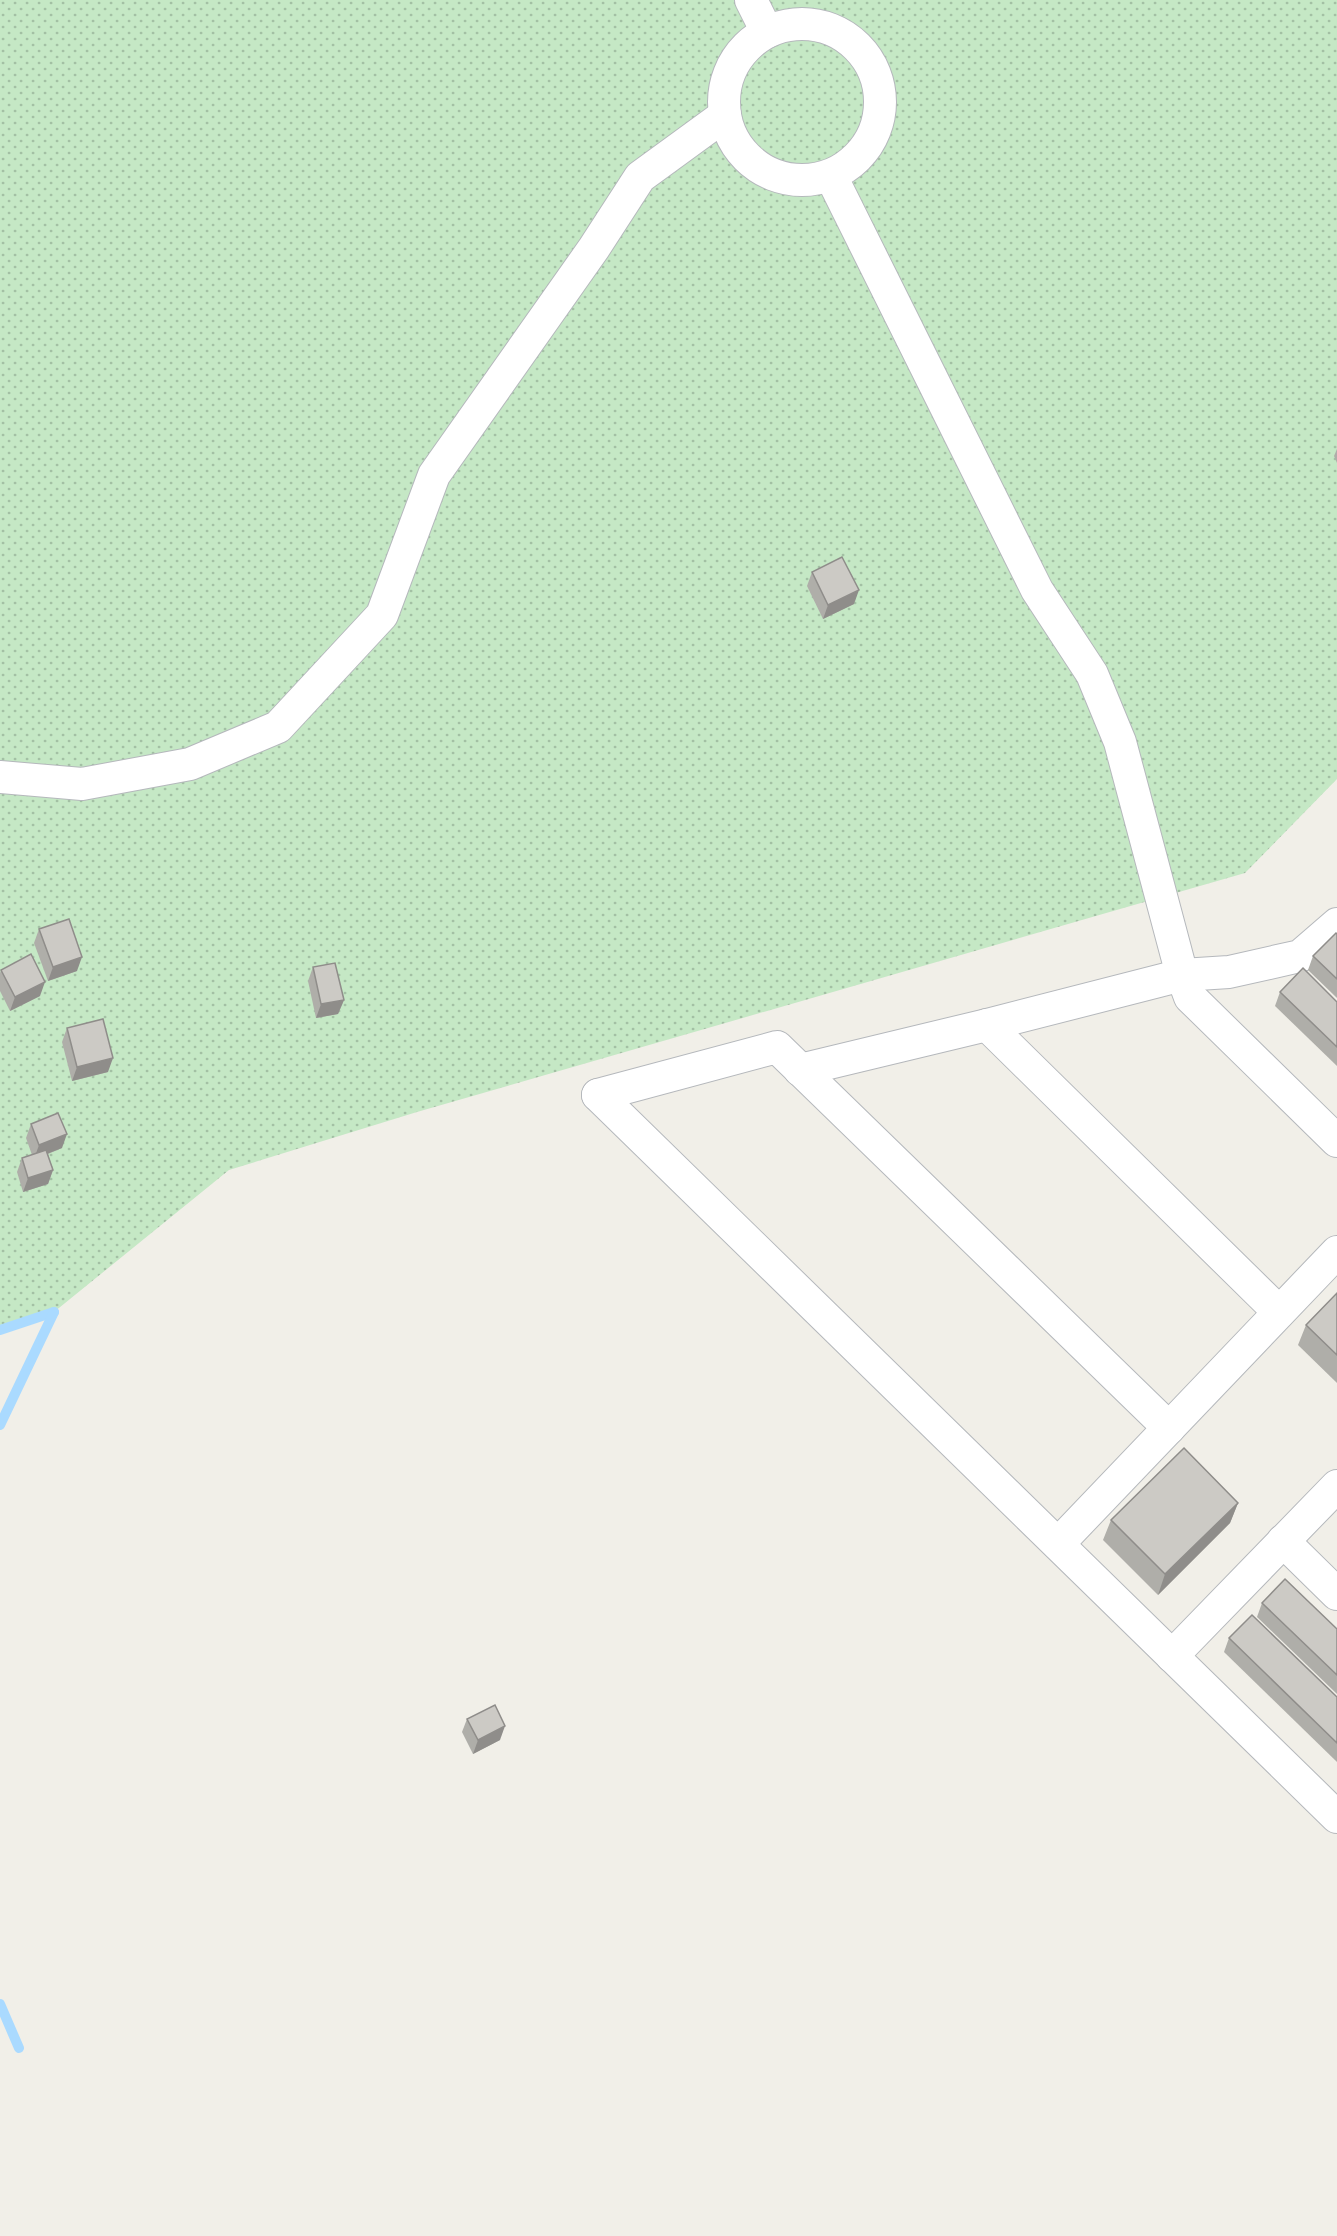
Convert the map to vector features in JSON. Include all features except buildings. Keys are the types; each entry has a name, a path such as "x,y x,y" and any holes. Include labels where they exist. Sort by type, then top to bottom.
{"street":[{"path":"751,0 767,32"},
{"path":"808,24 829,28 848,38 863,53 875,71 880,91 880,112 875,132 864,151 850,165 831,176 811,181 791,180 772,175 754,165 730,134 724,115 723,95 728,76 737,58 750,43 767,32 787,25 808,24"},
{"path":"0,777 82,784 190,764 278,727 382,615 434,475 594,248 640,177 724,115"},
{"path":"831,176 1037,590 1092,674 1120,742 1182,975 1190,997 1337,1141"},
{"path":"800,1070 1182,975 1229,972 1300,956 1337,924"},
{"path":"987,1025 1279,1312"},
{"path":"1169,1428 777,1047 598,1095 1337,1817"},
{"path":"1058,1544 1337,1252"},
{"path":"1172,1656 1337,1486"},
{"path":"1283,1541 1337,1594"}],"green space":[{"path":"0,0 1337,0 1337,779 1245,873 417,1112 229,1170 54,1312 0,1330"}],"waterway":[{"path":"0,1330 54,1312"},
{"path":"0,1425 54,1312"},
{"path":"0,2004 19,2048"}]}
